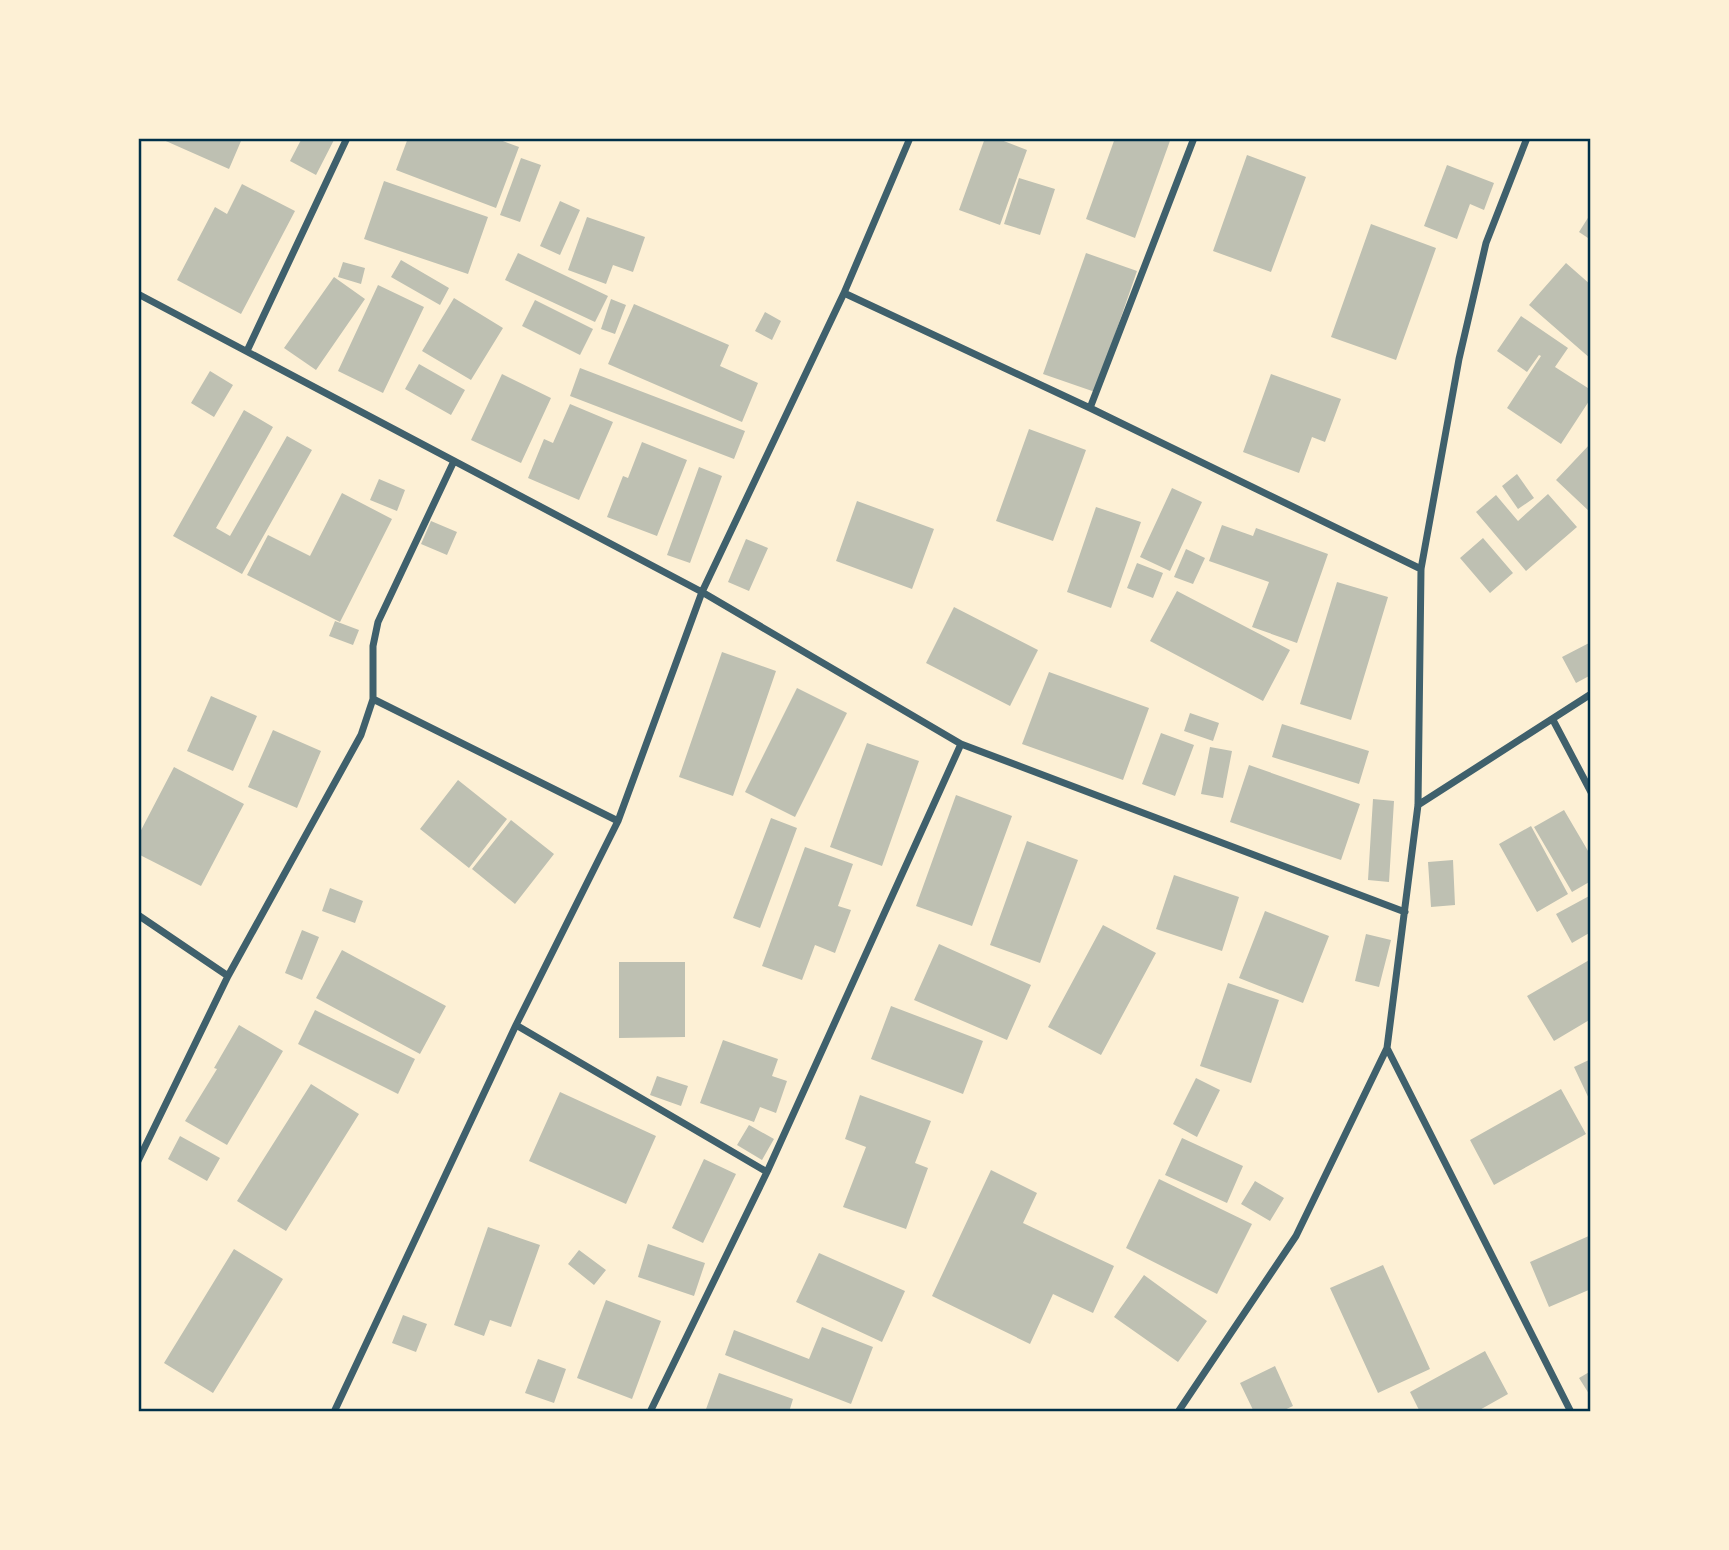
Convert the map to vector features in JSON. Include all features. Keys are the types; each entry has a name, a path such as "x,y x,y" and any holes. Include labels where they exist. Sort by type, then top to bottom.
{"street":[{"path":"247,351 347,138"},
{"path":"334,1412 516,1025 618,821 702,592 844,293 910,138"},
{"path":"1090,408 1194,138"},
{"path":"1178,1412 1296,1236 1387,1048 1418,805 1421,569 1459,359 1486,243 1527,138"},
{"path":"844,293 1090,408 1421,569"},
{"path":"138,294 702,592 961,744 1405,912"},
{"path":"138,1161 228,976 361,735 373,699 373,646 378,622 454,461"},
{"path":"1418,805 1591,694"},
{"path":"373,699 618,821"},
{"path":"1553,720 1591,792"},
{"path":"650,1412 767,1172 961,744"},
{"path":"138,915 228,976"},
{"path":"516,1025 767,1172"},
{"path":"1387,1048 1571,1412"}],"building":[{"path":"159,138 233,138 241,141 229,169"},
{"path":"302,138 335,138 316,175 290,161"},
{"path":"408,138 495,138 519,147 496,208 396,170"},
{"path":"985,138 996,138 1027,150 1000,225 959,210"},
{"path":"1115,138 1171,138 1135,238 1086,219"},
{"path":"1247,155 1306,177 1271,272 1213,251"},
{"path":"521,158 541,165 520,222 500,215"},
{"path":"1447,165 1494,183 1484,210 1470,204 1457,239 1424,226"},
{"path":"1019,178 1055,189 1040,235 1004,224"},
{"path":"384,181 488,217 468,274 364,239"},
{"path":"242,184 295,211 241,314 177,280 215,207 227,214"},
{"path":"560,201 580,210 560,255 540,246"},
{"path":"1591,213 1591,240 1579,232"},
{"path":"587,217 645,237 633,272 613,265 606,284 568,270"},
{"path":"1371,224 1436,248 1396,360 1331,337"},
{"path":"518,253 608,296 595,322 505,280"},
{"path":"1086,253 1137,271 1095,392 1043,374"},
{"path":"401,260 449,288 440,305 391,277"},
{"path":"343,262 365,268 361,284 338,277"},
{"path":"1566,263 1591,285 1591,359 1529,305"},
{"path":"334,277 365,299 316,370 284,348"},
{"path":"378,285 424,307 383,393 338,371"},
{"path":"454,298 503,328 471,380 422,351"},
{"path":"611,299 626,305 615,334 601,329"},
{"path":"535,300 593,329 580,355 522,326"},
{"path":"634,304 729,345 720,366 758,383 742,422 608,364"},
{"path":"765,312 781,321 772,340 755,331"},
{"path":"1521,316 1568,348 1555,367 1591,390 1591,398 1561,444 1507,408 1541,356 1539,355 1527,372 1497,351"},
{"path":"419,364 465,390 451,415 405,389"},
{"path":"580,368 745,431 734,459 570,396"},
{"path":"210,371 233,385 214,417 191,403"},
{"path":"502,374 551,398 521,463 471,440"},
{"path":"1271,374 1341,399 1325,442 1312,437 1299,473 1243,452"},
{"path":"570,404 613,422 579,500 528,478 544,439 553,443"},
{"path":"244,410 273,427 216,528 230,536 287,436 312,450 242,574 173,536"},
{"path":"1029,429 1086,450 1053,541 996,521"},
{"path":"642,442 687,460 657,536 607,517 623,476 628,478"},
{"path":"1591,443 1591,513 1556,480"},
{"path":"699,467 722,476 690,563 667,555"},
{"path":"1517,474 1534,498 1518,509 1502,486"},
{"path":"379,479 405,490 397,511 370,500"},
{"path":"1172,488 1202,502 1170,571 1140,557"},
{"path":"342,493 392,519 340,622 247,575 268,535 310,556"},
{"path":"1548,494 1577,527 1526,571 1476,512 1496,495 1518,521"},
{"path":"857,501 934,529 912,589 836,561"},
{"path":"1096,507 1141,522 1111,608 1067,592"},
{"path":"431,521 457,532 447,555 421,544"},
{"path":"1222,525 1253,536 1256,528 1328,554 1297,643 1252,627 1269,582 1209,561"},
{"path":"1483,538 1513,573 1490,593 1460,558"},
{"path":"746,539 768,548 749,591 728,582"},
{"path":"1186,549 1205,558 1193,584 1174,577"},
{"path":"1137,563 1163,573 1153,598 1127,588"},
{"path":"1337,582 1388,597 1351,720 1300,704"},
{"path":"1177,591 1290,650 1263,701 1150,641"},
{"path":"954,607 1038,650 1010,706 926,663"},
{"path":"335,621 359,630 353,645 329,636"},
{"path":"1591,642 1591,675 1576,683 1562,657"},
{"path":"722,652 776,671 733,796 679,777"},
{"path":"1049,672 1149,708 1123,780 1022,744"},
{"path":"797,688 847,713 795,817 745,792"},
{"path":"211,696 257,716 233,771 187,751"},
{"path":"1190,713 1219,723 1213,741 1184,731"},
{"path":"1282,724 1369,751 1359,784 1272,757"},
{"path":"273,730 321,751 297,808 248,787"},
{"path":"1161,733 1194,745 1175,796 1142,784"},
{"path":"867,743 919,761 882,866 830,847"},
{"path":"1210,747 1232,751 1223,798 1201,794"},
{"path":"1249,765 1360,804 1341,860 1230,822"},
{"path":"174,767 244,804 201,886 138,854 138,836"},
{"path":"458,780 507,819 469,868 420,829"},
{"path":"956,795 1012,816 972,926 916,906"},
{"path":"1373,799 1394,801 1389,882 1368,880"},
{"path":"1564,810 1591,856 1591,881 1572,892 1534,827"},
{"path":"771,818 797,828 760,928 733,918"},
{"path":"511,820 554,854 515,904 472,869"},
{"path":"1531,826 1568,894 1537,912 1499,844"},
{"path":"1027,841 1078,860 1040,963 990,945"},
{"path":"805,847 853,864 838,906 851,910 835,953 815,945 802,980 762,966"},
{"path":"1453,860 1455,905 1431,907 1428,862"},
{"path":"1174,875 1239,897 1222,951 1156,929"},
{"path":"330,888 363,901 355,923 322,911"},
{"path":"1591,895 1591,932 1572,943 1556,914"},
{"path":"1265,911 1329,936 1303,1003 1239,978"},
{"path":"1103,925 1156,953 1101,1055 1048,1027"},
{"path":"302,930 319,937 302,980 285,973"},
{"path":"1366,934 1391,940 1379,987 1355,981"},
{"path":"939,944 1031,985 1007,1040 914,1000"},
{"path":"342,950 446,1006 420,1054 316,998"},
{"path":"1591,959 1591,1019 1554,1041 1527,996"},
{"path":"619,962 685,962 685,1037 619,1038"},
{"path":"1228,983 1279,1000 1251,1083 1200,1066"},
{"path":"891,1006 983,1041 963,1094 871,1059"},
{"path":"315,1010 415,1059 398,1094 298,1044"},
{"path":"239,1025 283,1051 227,1145 185,1121 217,1069 214,1068"},
{"path":"723,1040 778,1059 772,1076 787,1081 776,1113 760,1107 754,1122 700,1103"},
{"path":"1591,1059 1591,1103 1574,1067"},
{"path":"657,1076 688,1086 681,1106 650,1095"},
{"path":"1196,1078 1220,1090 1197,1137 1173,1124"},
{"path":"311,1084 359,1114 286,1231 237,1201"},
{"path":"1561,1089 1586,1134 1494,1185 1470,1140"},
{"path":"560,1092 656,1136 626,1204 529,1161"},
{"path":"860,1095 931,1121 915,1163 928,1168 906,1229 843,1207 866,1147 845,1139"},
{"path":"749,1125 774,1139 762,1160 737,1145"},
{"path":"180,1136 220,1158 207,1181 168,1159"},
{"path":"1182,1138 1243,1166 1227,1203 1165,1175"},
{"path":"704,1159 736,1174 703,1243 672,1228"},
{"path":"991,1170 1037,1193 1023,1223 1114,1266 1093,1313 1053,1294 1030,1344 932,1296"},
{"path":"1159,1179 1252,1224 1217,1294 1126,1248"},
{"path":"1255,1181 1284,1198 1270,1221 1241,1204"},
{"path":"488,1227 540,1245 511,1327 490,1320 484,1336 454,1325"},
{"path":"1591,1235 1591,1289 1549,1307 1530,1262"},
{"path":"648,1244 705,1263 694,1296 638,1277"},
{"path":"234,1249 283,1279 213,1393 164,1363"},
{"path":"579,1250 606,1270 594,1285 568,1264"},
{"path":"819,1253 905,1291 882,1342 796,1302"},
{"path":"1383,1265 1430,1369 1378,1393 1330,1288"},
{"path":"1144,1275 1207,1321 1178,1362 1114,1317"},
{"path":"606,1300 661,1321 632,1399 577,1378"},
{"path":"403,1315 427,1324 416,1352 392,1343"},
{"path":"822,1327 873,1347 851,1404 725,1355 734,1330 809,1359"},
{"path":"1485,1351 1508,1394 1476,1412 1420,1412 1410,1392"},
{"path":"538,1359 566,1369 554,1403 525,1393"},
{"path":"1275,1366 1293,1406 1280,1412 1254,1412 1240,1383"},
{"path":"1591,1371 1591,1397 1579,1378"},
{"path":"719,1373 793,1399 789,1412 705,1412"}]}
